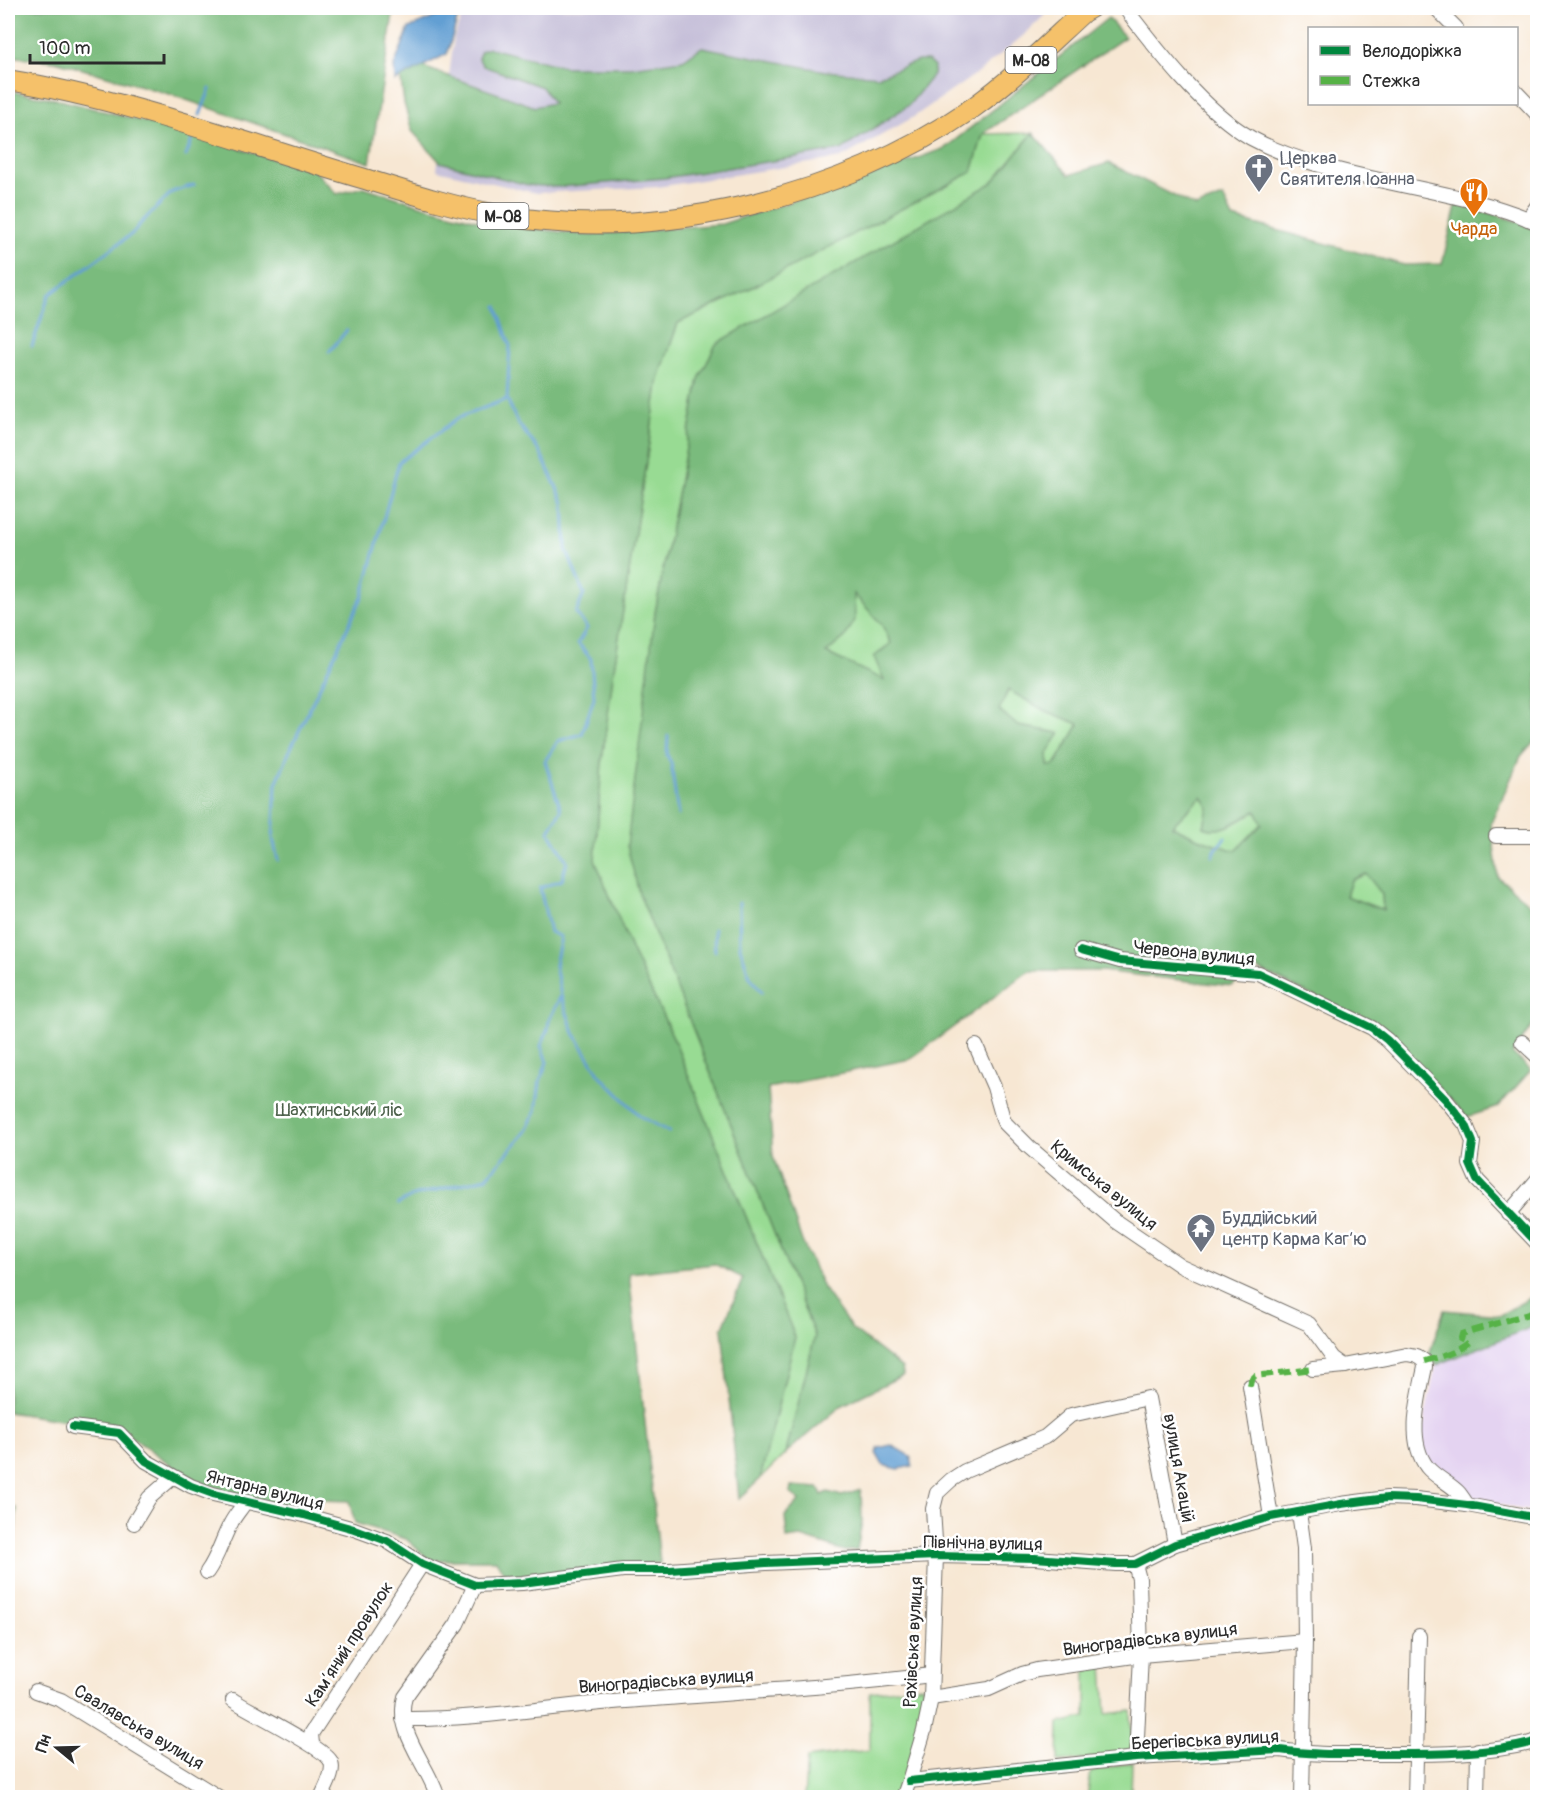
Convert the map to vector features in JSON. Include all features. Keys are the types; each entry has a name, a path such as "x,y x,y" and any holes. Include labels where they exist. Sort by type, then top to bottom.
{"highway":[{"name":"М-08","path":"8,80 69,91 184,122 449,204 536,221 611,224 726,210 829,182 868,166 916,142 975,105 1014,76 1087,9"}],"street":[{"path":"1125,8 1164,57 1203,99 1251,138 1312,163 1368,178 1460,197 1533,221 1538,205"},
{"path":"1436,8 1455,27"},
{"path":"1518,94 1538,114"},
{"path":"1496,836 1538,836"},
{"name":"Червона вулиця","path":"1081,950 1120,961 1258,973 1372,1028 1396,1048 1446,1100 1466,1125 1473,1142 1470,1164 1477,1180 1538,1244"},
{"path":"1522,1042 1538,1057"},
{"name":"Кримська вулиця","path":"976,1046 994,1087 1004,1122 1099,1208 1181,1266 1309,1324 1335,1358 1345,1366"},
{"path":"1508,1214 1538,1179"},
{"path":"1313,1369 1345,1366 1407,1354 1417,1356 1424,1361 1425,1367 1416,1413 1417,1449 1426,1467 1459,1492 1467,1505"},
{"path":"1250,1386 1271,1517"},
{"name":"вулиця Акацій","path":"1148,1398 1175,1544"},
{"name":"Рахівська вулиця","path":"903,1797 924,1731 931,1698 936,1556 933,1509 937,1493 951,1480 965,1472 1046,1437 1071,1415 1148,1398"},
{"name":"Янтарна вулиця","path":"73,1427 119,1433 146,1461 191,1486 213,1494 304,1515 387,1541 422,1564"},
{"path":"134,1523 149,1498 173,1477"},
{"name":"Північна вулиця","path":"422,1564 475,1585 522,1583 623,1570 670,1570 766,1563 936,1556 1035,1558 1135,1564 1175,1544 1271,1517 1387,1498 1467,1505 1538,1518"},
{"path":"207,1572 216,1559 232,1520 245,1502"},
{"path":"1299,1512 1304,1548 1305,1641 1302,1797"},
{"name":"Камʼяний провулок","path":"312,1744 311,1734 422,1564"},
{"path":"1135,1564 1139,1579 1141,1655 1136,1758"},
{"path":"438,1797 434,1784 408,1735 402,1704 457,1624 475,1585"},
{"path":"1415,1797 1419,1635"},
{"name":"Виноградівська вулиця","path":"931,1698 989,1689 1022,1674 1037,1670 1141,1655 1305,1641"},
{"name":"Виноградівська вулиця","path":"404,1719 497,1715 626,1701 858,1684 931,1675"},
{"name":"Свалявська вулиця","path":"36,1691 61,1700 220,1797"},
{"path":"233,1700 312,1744 328,1756 332,1772 321,1797"},
{"name":"Берегівська вулиця","path":"909,1781 1136,1758 1280,1750 1304,1754 1416,1754 1510,1747 1538,1741"},
{"path":"1477,1797 1478,1750"}],"shaded area":[{"path":"465,8 1052,8 1024,35 979,72 912,118 841,158 657,187 536,193 437,170 454,37"},
{"path":"1537,1325 1537,1513 1470,1498 1426,1460 1422,1442 1436,1365"}],"green space":[{"path":"8,8 394,8 370,163 169,94 55,61 8,56"},
{"name":"Шахтинський ліс","path":"1108,18 1125,37 983,134 972,172 745,291 678,323 659,378 613,675 602,761 595,860 632,951 672,1035 795,1337 760,1479 739,1499 722,1329 743,1278 715,1264 629,1273 660,1563 507,1578 496,1560 430,1560 406,1539 355,1523 349,1501 320,1500 317,1515 204,1488 120,1429 8,1412 8,91 56,99 161,126 314,170 337,194 364,187 488,223 585,235 722,224 870,176 945,148"},
{"path":"702,47 825,71 879,76 918,61 928,61 934,67 933,75 909,105 841,150 664,178 559,187 528,185 440,162 412,131 404,103 398,58 535,107 553,103 542,87 483,66 478,58 481,51 489,48 565,67 631,67 683,60"},
{"path":"1033,133 992,183 717,344 699,379 655,613 639,893 815,1336 786,1453 760,1479 795,1337 672,1035 632,951 595,860 602,761 613,675 659,378 678,323 745,291 972,172 983,134"},
{"path":"1033,133 1069,175 1109,163 1196,207 1223,197 1233,218 1404,265 1442,264 1457,203 1519,222 1537,230 1537,738 1521,756 1491,823 1498,877 1537,910 1538,1018 1512,1053 1531,1070 1498,1107 1467,1117 1382,1029 1255,968 1232,986 1102,971 1029,971 910,1059 768,1088 773,1156 802,1241 823,1288 852,1329 902,1368 903,1375 841,1406 786,1453 815,1336 639,893 627,846 655,613 699,379 716,344 992,183","holes":["854,594 882,625 891,643 874,657 884,680 826,653 845,637 855,620","1008,690 1044,710 1079,724 1055,765 1048,766 1047,753 1060,733 1018,726 999,710","1202,796 1208,807 1204,827 1224,828 1256,811 1262,824 1235,851 1172,826","1366,874 1382,894 1383,910 1346,896 1351,880"]},
{"path":"854,593 882,625 891,643 885,681 826,653 845,637"},
{"path":"1009,690 1044,710 1079,724 1055,766 1048,766 1047,753 1059,733 1018,726 998,710"},
{"path":"1202,796 1208,807 1204,827 1224,828 1256,811 1262,824 1235,851 1172,826"},
{"path":"1367,874 1382,894 1383,910 1346,896 1351,880"},
{"path":"1537,1294 1537,1325 1436,1365 1429,1355 1444,1310 1500,1315"},
{"path":"791,1486 819,1488 822,1495 828,1492 842,1496 861,1490 862,1521 857,1550 845,1551 801,1537 787,1539 785,1516 800,1500 790,1493"},
{"path":"8,1508 17,1508 12,1567 8,1570"},
{"path":"1086,1665 1103,1665 1106,1714 1131,1711 1132,1756 1058,1762 1059,1723 1086,1717"},
{"path":"922,1686 926,1696 904,1781 897,1797 804,1798 807,1758 870,1750 870,1692"},
{"path":"1132,1762 1131,1797 1087,1798 1091,1772"}],"water":[{"path":"454,9 458,17 447,54 395,81 394,66 409,28"},
{"path":"891,1445 910,1456 913,1466 898,1469 883,1465 876,1453 879,1448"}],"waterway":[{"path":"200,115 210,89"},
{"path":"186,156 193,137"},
{"path":"32,346 49,295 133,233 172,192 194,185"},
{"path":"398,1204 413,1196 486,1178 524,1134 536,1111 540,1081 547,1062 541,1046 549,1020 561,996 555,965 561,937 550,932 540,888 562,880 567,861 549,831 561,810 545,761 558,741 582,734 594,698 591,659 578,643 587,628 576,613 584,594 566,549 564,503 540,452 517,422 507,399 510,346 497,306"},
{"path":"329,352 347,330"},
{"path":"278,860 273,839 276,784 363,595 399,462 458,418 507,399"},
{"path":"668,736 667,755 671,763 678,815"},
{"path":"1213,856 1225,838"},
{"path":"739,903 740,947 750,977 762,992"},
{"path":"714,929 715,951"},
{"path":"561,996 574,1033 600,1075 640,1116 669,1132"}],"marked path":[{"path":"1424,1361 1463,1346 1468,1342 1460,1338 1461,1334 1538,1311"},
{"path":"1250,1386 1255,1376 1313,1369"}],"cycle path":[{"path":"1081,950 1120,961 1258,973 1372,1028 1387,1040 1446,1100 1466,1125 1473,1142 1470,1164 1477,1180 1538,1244"},
{"path":"73,1427 119,1433 146,1461 191,1486 213,1494 354,1529 387,1541 422,1564 475,1585 522,1583 623,1570 670,1570 766,1563 936,1556 1035,1558 1135,1564 1175,1544 1271,1517 1387,1498 1467,1505 1538,1518"},
{"path":"909,1781 1136,1758 1280,1750 1328,1754 1458,1753 1499,1749 1538,1741"}],"place":[{"name":"Церква Святителя Іоанна","path":"1259,194"},
{"name":"Чарда","path":"1474,218"},
{"name":"Буддійський центр Карма Кагʼю","path":"1201,1254"}]}
